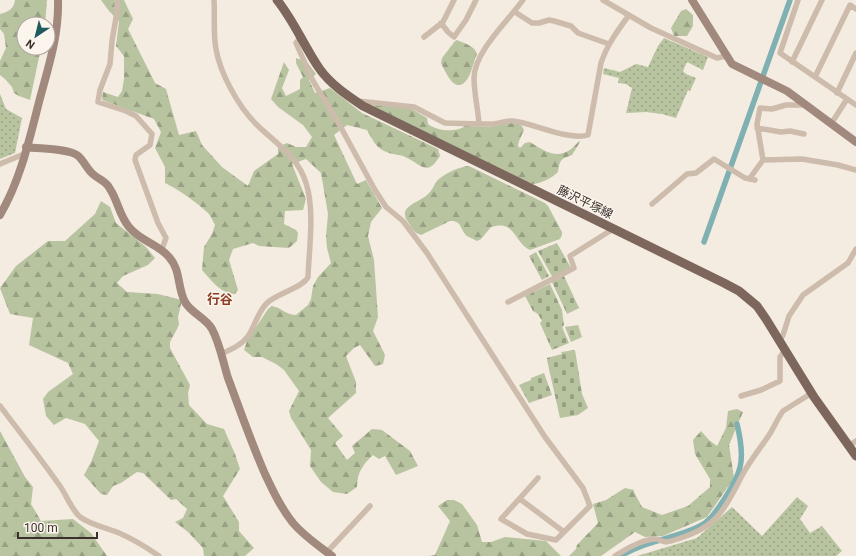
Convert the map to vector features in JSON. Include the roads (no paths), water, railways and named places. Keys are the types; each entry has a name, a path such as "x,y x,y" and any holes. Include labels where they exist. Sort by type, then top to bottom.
{"main road":[{"name":"藤沢平塚線","path":"277,0 285,10 300,38 320,69 336,86 363,106 613,229 749,298 766,319 811,392 852,444 856,456"}],"street":[{"path":"0,215 9,200 16,183 56,39 59,17 58,0"},
{"path":"117,0 117,12 110,64 100,90 98,102 126,111 136,116 152,134 150,145 136,155 134,160 158,223 166,238 162,249"},
{"path":"214,0 216,49 227,80 249,116 294,160 301,169 307,184 310,202 308,277 306,281 267,303 260,311 251,333 246,339 234,348 221,354"},
{"path":"424,37 441,23 454,0"},
{"path":"441,23 454,37 466,20 476,0"},
{"path":"479,124 474,78 476,64 487,45 515,12 523,0"},
{"path":"603,0 663,34 717,58 726,56"},
{"path":"692,0 732,64 786,92 856,142"},
{"path":"798,0 780,53 856,105"},
{"path":"792,62 822,0"},
{"path":"815,77 850,5 856,9"},
{"path":"515,12 532,23 539,23 549,20 554,21 570,26 578,33 609,44"},
{"path":"356,101 414,107 445,123 492,124 511,121 526,123 541,129 578,136 588,135 601,63 609,44 629,15"},
{"path":"300,38 296,43 303,62 375,190 386,207 403,221 427,253 545,437 583,488 590,506 556,540 528,534 501,518 538,478"},
{"path":"837,92 856,53"},
{"path":"831,124 847,99"},
{"path":"652,204 688,174 696,173 714,159 745,178 753,179 763,160 757,128 760,108 772,109 786,105 806,105"},
{"path":"757,128 781,132 790,131 804,134"},
{"path":"0,164 25,151 66,151 76,154 83,160 95,176 110,187 121,216 128,227 144,240 162,249 176,266 181,294 186,304 207,322 216,337 252,445 273,492 294,525 309,539 330,554 370,506"},
{"path":"763,160 802,160 838,165 856,170"},
{"path":"508,302 574,268 570,256 613,229"},
{"path":"779,342 783,335 789,316 803,295 842,267 851,258 856,249"},
{"path":"851,258 856,263"},
{"path":"741,396 761,390 780,381 780,357 784,350"},
{"path":"615,556 640,543 654,539 665,542 688,535 702,529 712,521 736,488 744,472 771,432 783,411 811,392"},
{"path":"0,406 51,474 79,516 89,522 121,534 146,547 159,556"},
{"path":"520,499 564,532"}],"waterway":[{"path":"704,242 790,0"},
{"path":"621,556 649,543 698,527 711,517 734,484 738,475 741,448 737,424"}],"district":[{"name":"行谷","path":"220,299"}]}
